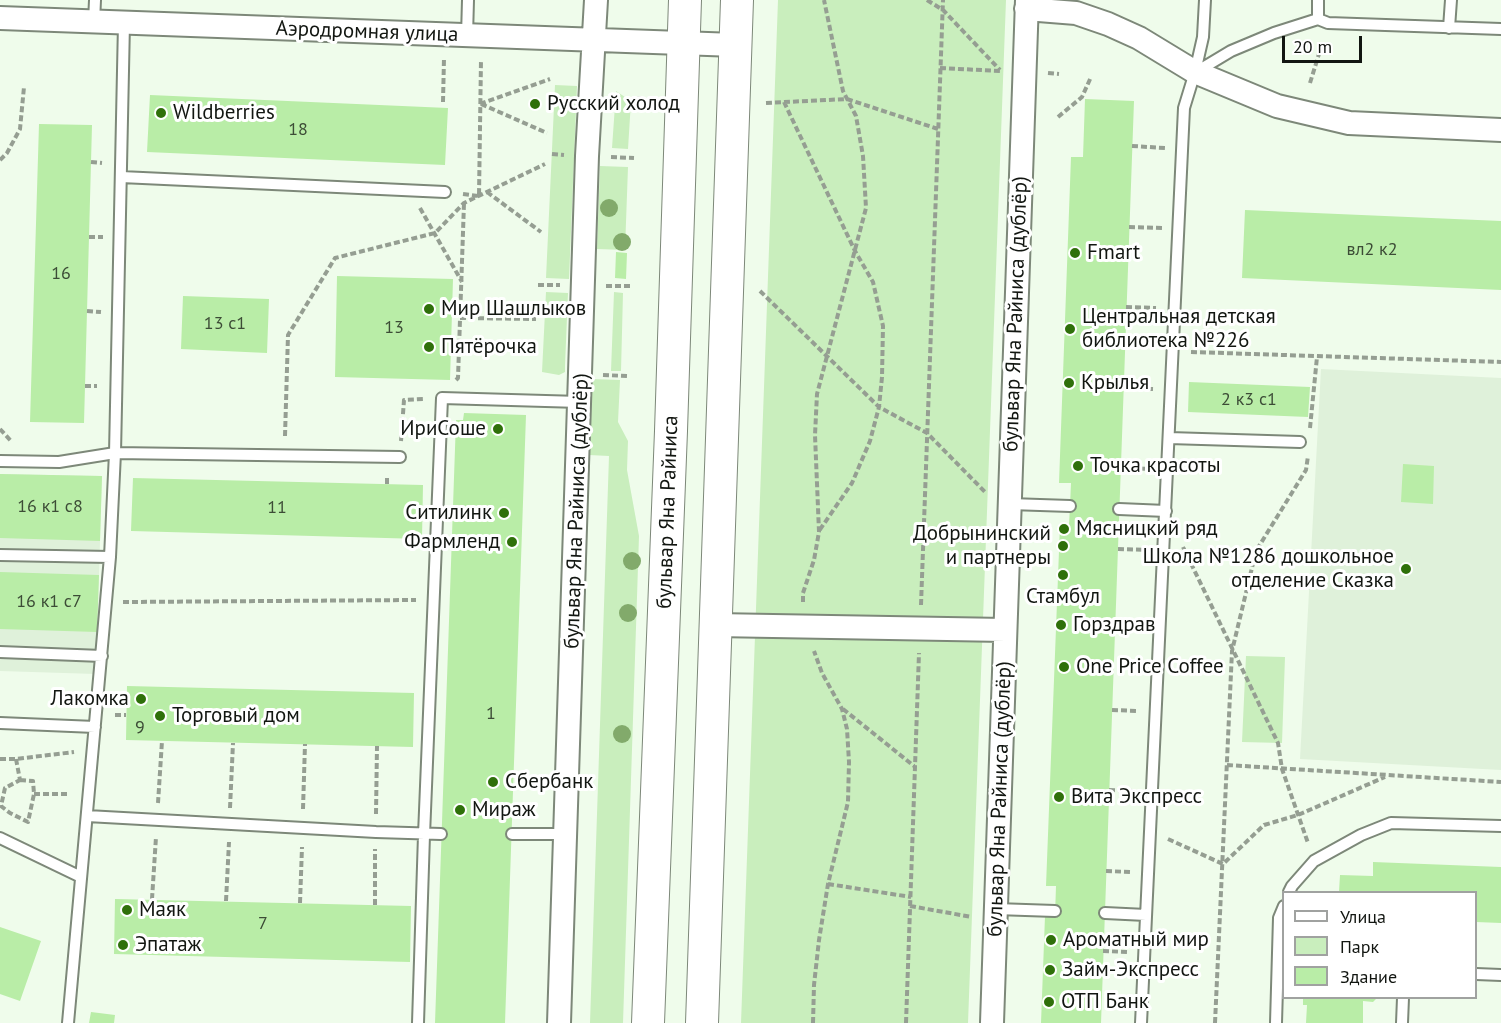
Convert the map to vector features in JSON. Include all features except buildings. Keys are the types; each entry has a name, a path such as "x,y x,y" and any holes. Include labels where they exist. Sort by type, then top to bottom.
{"main road":[{"name":"бульвар Яна Райниса","path":"648,1023 685,0"},
{"path":"702,1023 737,0"}],"street":[{"name":"бульвар Яна Райниса (дублёр)","path":"559,1023 587,156 596,0"},
{"name":"бульвар Яна Райниса (дублёр)","path":"992,1023 1005,630 1001,501 1026,4"},
{"path":"1026,4 1076,13 1108,24 1139,38 1195,72 1277,106 1349,123 1501,130"},
{"name":"Аэродромная улица","path":"0,18 735,45"},
{"path":"716,625 1005,630"}],"lane":[{"path":"94,22 95,0"},
{"path":"468,0 474,36"},
{"path":"1141,1023 1184,108 1203,37 1205,0"},
{"path":"1318,0 1323,21"},
{"path":"1449,28 1451,0"},
{"path":"1195,72 1230,51 1274,33 1323,21 1501,29"},
{"path":"68,1023 110,557 115,453 124,23"},
{"path":"121,177 445,192"},
{"path":"418,1023 442,398 580,402"},
{"path":"1169,438 1306,442"},
{"path":"0,461 59,462 115,453 400,457"},
{"path":"1001,501 1070,506"},
{"path":"1119,509 1166,511"},
{"path":"0,555 110,557"},
{"path":"0,652 102,656"},
{"path":"0,723 95,727"},
{"path":"87,816 424,835 441,834"},
{"path":"1290,891 1314,861 1361,835 1391,823 1501,826"},
{"path":"512,834 566,834"},
{"path":"0,838 81,877"},
{"path":"996,909 1055,911"},
{"path":"1276,1023 1279,918 1282,911"},
{"path":"1105,913 1146,915"},
{"path":"1477,974 1501,975"},
{"path":"1402,1023 1403,999"}],"path":[{"path":"803,604 803,593 814,560 819,532 815,435 817,394 866,208 863,156 856,116 843,91 824,0"},
{"path":"927,0 943,10 1003,71 940,68"},
{"path":"921,611 943,0"},
{"path":"1310,83 1323,21"},
{"path":"474,36 480,104 479,196"},
{"path":"1048,73 1059,74"},
{"path":"1058,117 1082,97 1091,77"},
{"path":"480,104 550,79"},
{"path":"0,160 7,153 20,129 24,87"},
{"path":"636,99 644,98"},
{"path":"766,103 847,99 938,129"},
{"path":"784,102 855,250 873,282 883,326 879,407 870,441 852,483 819,532"},
{"path":"480,104 547,133"},
{"path":"1132,146 1182,148"},
{"path":"285,455 288,335 335,258 435,233 464,203 545,164"},
{"path":"407,190 435,233 462,282"},
{"path":"487,192 541,232"},
{"path":"400,457 404,400 442,398 458,378 464,203"},
{"path":"1130,227 1179,229"},
{"path":"760,291 879,407 927,433 1001,501"},
{"path":"1126,307 1175,309"},
{"path":"460,318 536,319"},
{"path":"1173,351 1501,362"},
{"path":"1215,1023 1232,651 1256,551 1306,470 1306,442 1317,357"},
{"path":"1124,388 1171,389"},
{"path":"1121,468 1167,470"},
{"path":"1166,511 1278,743 1282,769 1314,861"},
{"path":"1118,549 1164,550"},
{"path":"106,602 434,600"},
{"path":"1115,629 1160,631"},
{"path":"906,1023 920,643"},
{"path":"812,646 822,673 842,709 847,729 848,802 828,884 819,940 813,1023"},
{"path":"842,709 915,767"},
{"path":"1112,710 1156,711"},
{"path":"152,899 162,741"},
{"path":"226,901 233,742"},
{"path":"300,903 305,744"},
{"path":"375,905 377,746"},
{"path":"0,759 93,749"},
{"path":"16,759 20,780"},
{"path":"1227,765 1501,782"},
{"path":"1222,864 1263,825 1298,815 1387,776"},
{"path":"20,780 33,781 34,795 28,822 1,806 5,788 20,780"},
{"path":"34,795 89,794"},
{"path":"1151,832 1222,864"},
{"path":"828,884 910,897"}],"shaded area":[{"name":"Школа №1286 дошкольное отделение Сказка","path":"1321,369 1501,378 1501,770 1300,759"},
{"path":"0,474 102,476 96,674 0,671"}],"green space":[{"path":"778,0 1006,0 968,1023 741,1023"},
{"path":"555,85 577,86 569,279 546,278"},
{"path":"616,91 631,101 628,149 612,148"},
{"path":"600,166 628,167 625,250 597,249"},
{"path":"546,292 568,293 565,372 559,375 542,372"},
{"path":"614,292 623,293 621,371 611,371"},
{"path":"591,379 620,380 618,422 628,441 627,470 639,536 623,1023 590,1023 609,456 589,455"},
{"path":"1246,656 1285,657 1282,743 1242,742"}],"place":[{"name":"Русский холод","path":"535,104"},
{"name":"Wildberries","path":"161,113"},
{"name":"Fmart","path":"1075,253"},
{"name":"Мир Шашлыков","path":"429,309"},
{"name":"Центральная детская библиотека №226","path":"1070,329"},
{"name":"Пятёрочка","path":"429,347"},
{"name":"Крылья","path":"1069,383"},
{"name":"ИриСоше","path":"498,429"},
{"name":"Точка красоты","path":"1078,466"},
{"name":"Ситилинк","path":"504,513"},
{"name":"Мясницкий ряд","path":"1064,529"},
{"name":"Фармленд","path":"512,542"},
{"name":"Добрынинский и партнеры","path":"1063,546"},
{"name":"Школа №1286 дошкольное отделение Сказка","path":"1406,569"},
{"name":"Стамбул","path":"1063,575"},
{"name":"Горздрав","path":"1061,625"},
{"name":"One Price Coffee","path":"1064,667"},
{"name":"Лакомка","path":"141,699"},
{"name":"Торговый дом","path":"160,716"},
{"name":"Сбербанк","path":"493,782"},
{"name":"Вита Экспресс","path":"1059,797"},
{"name":"Мираж","path":"460,810"},
{"name":"Маяк","path":"127,910"},
{"name":"Ароматный мир","path":"1051,940"},
{"name":"Эпатаж","path":"123,945"},
{"name":"Займ-Экспресс","path":"1050,970"},
{"name":"ОТП Банк","path":"1049,1002"}]}
